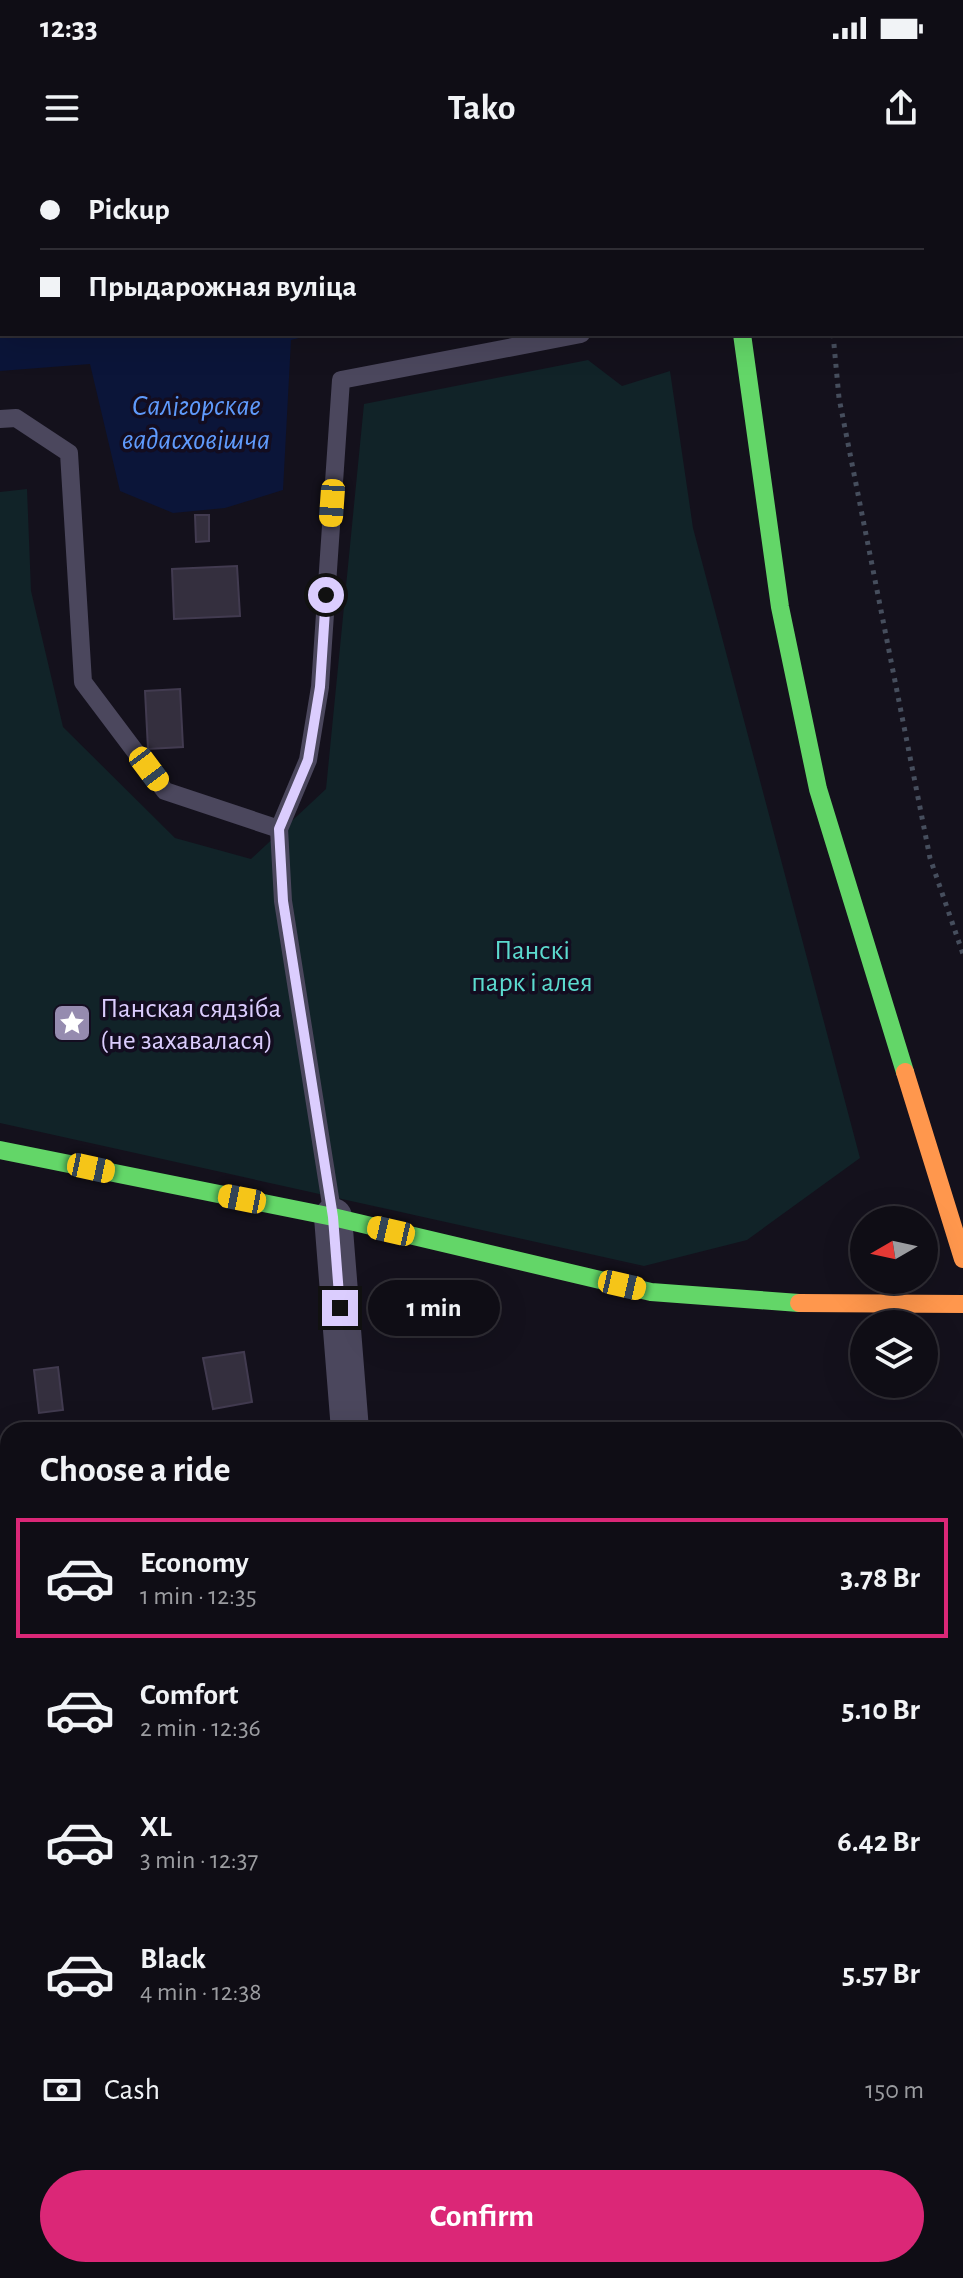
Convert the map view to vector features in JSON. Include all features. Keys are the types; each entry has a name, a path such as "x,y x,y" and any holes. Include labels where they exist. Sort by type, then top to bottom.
{"street":[{"path":"742,336 780,607 818,789 890,1032 963,1259"},
{"path":"0,1150 333,1217 651,1292 798,1303 963,1304"},
{"path":"333,1217 349,1422"}],"lane":[{"path":"333,1217 283,901 279,829 308,760 320,687 341,380 571,336"},
{"path":"0,419 16,418 69,453 83,682 165,791 279,829"}],"path":[{"path":"833,336 839,398 930,858 963,954"}],"green space":[{"name":"Панскі парк і алея","path":"588,360 622,386 670,371 693,528 860,1158 747,1240 644,1266 0,1123 0,492 27,489 31,591 63,727 175,838 251,859 326,789 364,404"}],"water":[{"name":"Салігорскае вадасховішча","path":"0,336 307,336 291,340 283,490 225,508 173,513 120,491 90,364 0,371"}],"building":[{"path":"195,515 209,515 209,541 196,542"},
{"path":"237,566 240,616 174,619 172,569"},
{"path":"180,689 183,747 148,749 145,691"},
{"path":"244,1352 252,1402 213,1409 203,1358"},
{"path":"58,1367 63,1410 39,1413 34,1370"}],"traffic: fast":[{"path":"742,336 780,607 818,789 905,1072"},
{"path":"0,1150 333,1217 651,1292 799,1303"}],"traffic: slow":[{"path":"905,1072 963,1259"},
{"path":"799,1303 963,1304"}],"place":[{"name":"Панская сядзіба (не захавалася)","path":"72,1023"}],"route":[{"path":"326,595 320,687 308,760 279,829 283,901 333,1217 340,1308"}]}
